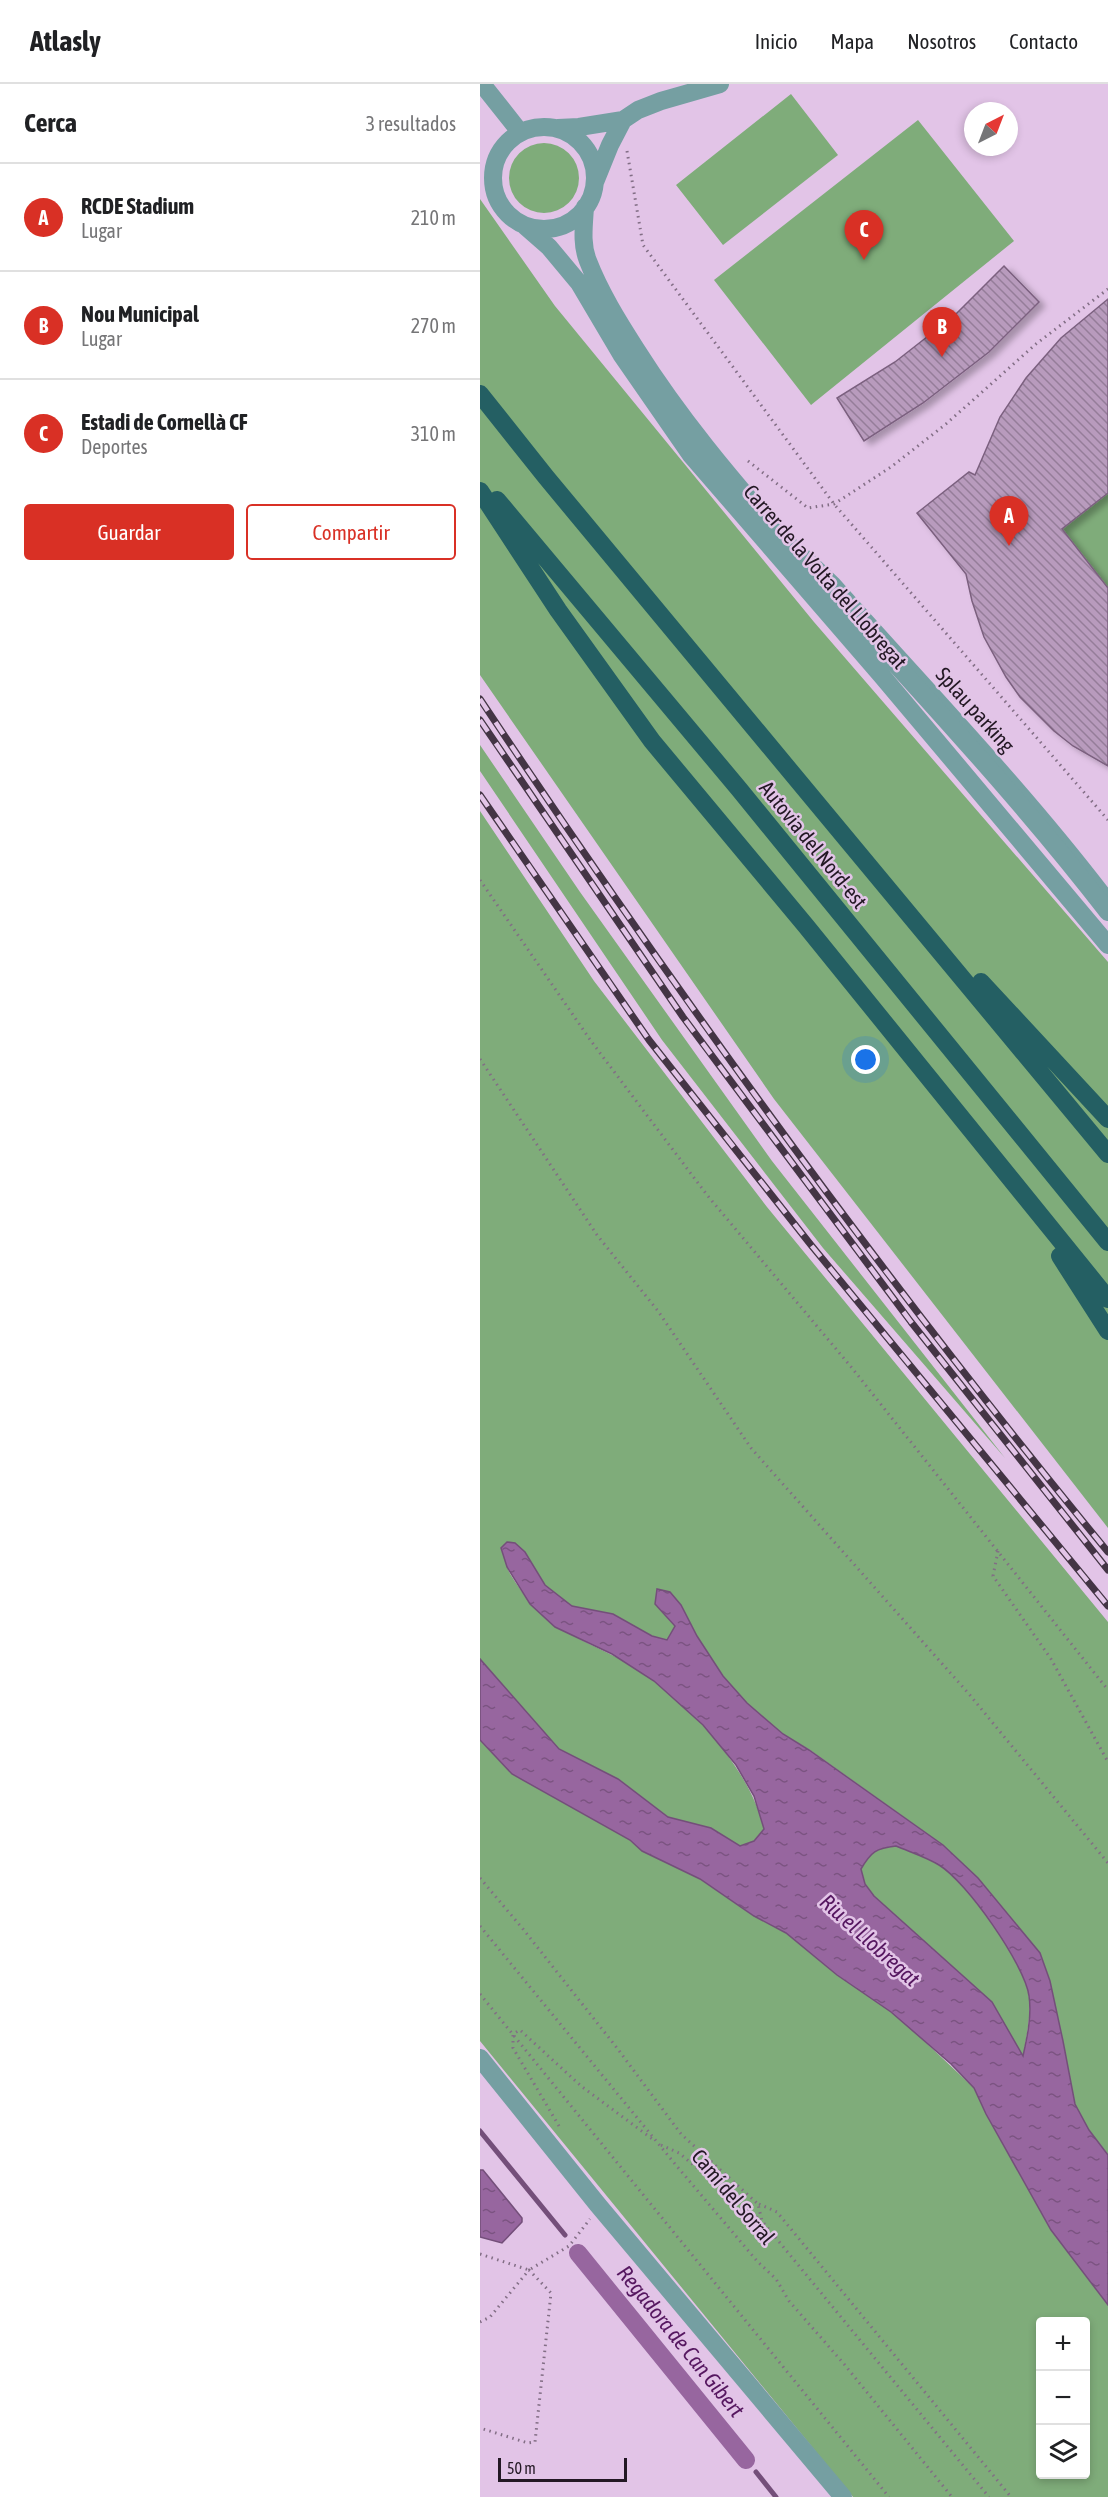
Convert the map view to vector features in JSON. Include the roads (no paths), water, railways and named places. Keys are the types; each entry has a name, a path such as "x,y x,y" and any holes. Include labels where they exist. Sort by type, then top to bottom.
{"highway":[{"name":"Autovia del Nord-est","path":"480,394 546,477 1108,1154"},
{"name":"Autovia del Nord-est","path":"480,479 723,771 1108,1242"},
{"path":"480,491 558,610 652,741 806,926 1108,1299"},
{"path":"827,814 1108,1119"},
{"path":"1010,1179 1108,1331"}],"street":[{"path":"482,84 520,132"},
{"path":"622,120 585,207 573,220 557,227 541,229 525,226 503,210 493,185 494,167 499,153 508,141 520,132 535,128 579,128 622,120 638,110 661,101 720,84"},
{"path":"556,128 575,138 586,150 593,166 594,184"},
{"name":"Carrer de la Volta del Llobregat","path":"585,207 583,234 587,258 619,323 698,438 891,662 972,749 1108,912"},
{"name":"Carrer de la Volta del Llobregat","path":"525,226 549,247 579,283 621,354 691,455 875,668 1108,945"},
{"path":"480,2058 598,2205 843,2497"}],"lane":[{"name":"Splau parking","path":"756,507 836,582 993,756 1081,859 1108,895"}],"water":[{"name":"Riu el Llobregat","path":"507,1542 515,1543 525,1552 545,1585 572,1606 613,1614 652,1636 667,1640 675,1626 655,1604 657,1589 670,1592 681,1605 697,1636 723,1676 747,1703 783,1734 943,1845 978,1878 1040,1953 1050,1981 1075,2104 1089,2130 1108,2155 1108,2305 1051,2230 986,2114 974,2088 951,2064 891,2012 837,1975 786,1933 754,1916 700,1879 642,1851 630,1840 512,1774 480,1740 480,1659 559,1749 618,1779 668,1817 711,1828 740,1846 754,1841 764,1829 754,1796 736,1765 703,1725 654,1681 612,1654 555,1627 530,1604 507,1567 501,1548","holes":["896,1846 934,1862 950,1874 978,1905 1006,1945 1025,1982 1029,1996 1029,2019 1023,2056 992,2002 874,1896 865,1884 861,1869 871,1855 884,1848"]},
{"path":"480,2170 483,2170 522,2218 522,2222 502,2243 480,2237"}],"waterway":[{"name":"Regadora de Can Gibert","path":"480,2131 565,2235"},
{"name":"Regadora de Can Gibert","path":"578,2253 746,2460"},
{"name":"Regadora de Can Gibert","path":"756,2472 776,2497"}],"railway":[{"path":"480,699 629,918 783,1133 943,1345 1108,1552"},
{"path":"480,720 683,1017 911,1322 1108,1570"},
{"path":"480,795 649,1040 811,1245 1108,1606"}],"place":[{"name":"Estadi de Cornellà CF","path":"864,260"},
{"name":"Nou Municipal","path":"942,357"},
{"name":"RCDE Stadium","path":"1009,546"}]}
